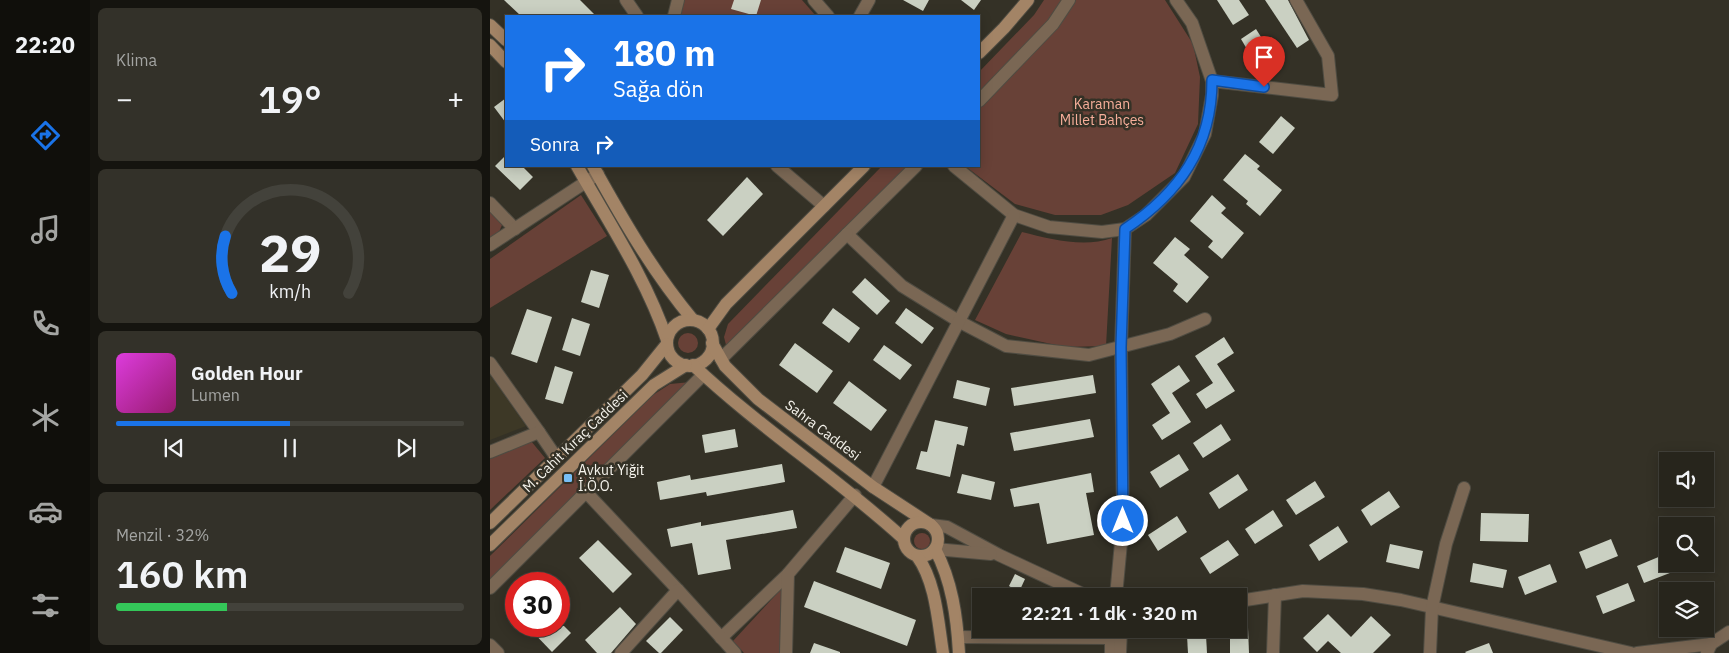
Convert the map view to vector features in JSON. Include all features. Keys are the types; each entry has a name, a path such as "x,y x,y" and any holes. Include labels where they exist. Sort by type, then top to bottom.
{"street":[{"path":"626,0 636,15"},
{"path":"674,15 678,0"},
{"path":"814,0 827,15"},
{"path":"861,15 869,0"},
{"path":"980,52 1028,0"},
{"path":"980,100 1052,24 1069,0"},
{"path":"955,167 1014,215 1049,227 1102,232 1125,229 1146,215 1184,177 1205,134 1212,95 1212,80 1192,23 1176,0"},
{"path":"1212,80 1332,95 1328,56 1296,0"},
{"path":"490,25 505,39"},
{"path":"490,45 505,61"},
{"path":"578,167 657,310 673,359 689,365 703,375 746,412 855,495 904,538 907,550 917,556 922,562 935,601 943,653"},
{"path":"779,167 824,206"},
{"path":"708,329 726,304 863,167"},
{"path":"721,359 915,167"},
{"path":"490,245 586,181 596,170 632,236 664,286 692,320 708,329 712,343 709,355 704,360 689,365"},
{"path":"490,203 515,229"},
{"path":"873,487 1014,215"},
{"path":"1117,588 1123,521 1121,347 1125,229"},
{"path":"847,234 902,286 960,322 1006,346 1089,355 1170,334 1205,320"},
{"path":"667,342 673,327 679,322 692,320"},
{"name":"M. Cahit Kıraç Caddesi","path":"490,523 642,375 667,342"},
{"name":"Sahra Caddesi","path":"712,343 725,366 758,399 873,487 931,525"},
{"path":"490,363 556,457"},
{"name":"M. Cahit Kıraç Caddesi","path":"490,545 654,385 689,365"},
{"path":"490,588 703,375"},
{"path":"490,452 539,432"},
{"path":"1430,653 1432,608 1446,544 1464,488"},
{"path":"586,492 735,653"},
{"path":"720,638 788,574 855,495"},
{"path":"904,538 911,525 921,522 947,527 999,555 1069,588"},
{"path":"931,525 937,533 935,549 944,567 952,598 959,653"},
{"path":"917,556 927,555 935,549 999,555"},
{"path":"786,653 788,574"},
{"path":"621,653 678,590"},
{"path":"1247,600 1303,590 1363,594 1631,653"},
{"path":"1274,653 1275,595"},
{"path":"1637,653 1709,648 1729,632"},
{"path":"958,637 972,637"},
{"path":"1110,653 1111,638"},
{"path":"1120,638 1120,653"},
{"path":"490,645 498,653"}],"shaded area":[{"path":"490,375 526,426 490,440"}],"green space":[{"path":"684,0 802,0 815,15 681,15"},
{"path":"1044,0 1063,0 1048,22 980,92 980,71 1034,15"},
{"name":"Karaman Millet Bahçes","path":"1076,0 1165,0 1193,44 1200,77 1198,124 1175,173 1128,205 1101,215 1055,215 1015,204 966,167 980,167 980,107 1058,24"},
{"path":"881,167 907,167 726,345 724,337 728,324"},
{"path":"581,195 607,236 490,308 490,259"},
{"path":"490,210 502,225 499,232 490,238"},
{"path":"1022,232 1055,240 1079,242 1101,241 1112,238 1106,346 1065,347 1006,334 975,320"},
{"path":"688,333 695,336 698,343 695,350 688,353 681,350 678,343 681,336"},
{"path":"691,382 490,582 490,556 653,395 670,384"},
{"path":"531,441 545,458 490,510 490,459"},
{"path":"922,533 928,535 930,541 928,547 922,549 916,547 914,541 916,535"},
{"path":"782,588 781,653 744,653 733,641"}],"building":[{"path":"504,0 580,0 595,15 520,15"},
{"path":"734,0 761,0 756,15 731,9"},
{"path":"903,0 929,0 923,11"},
{"path":"961,0 981,0 974,10"},
{"path":"1217,0 1239,0 1249,15 1233,25"},
{"path":"1265,0 1288,0 1309,40 1297,48"},
{"path":"1256,29 1274,58 1258,68 1241,39"},
{"path":"505,99 505,122 494,107"},
{"path":"1281,116 1295,128 1273,154 1259,142"},
{"path":"1245,154 1260,166 1257,169 1282,190 1260,216 1246,204 1248,201 1223,180"},
{"path":"505,156 505,167 523,167 533,177 520,190 495,166"},
{"path":"747,177 763,194 723,236 707,220"},
{"path":"1212,195 1226,208 1221,213 1244,233 1222,259 1208,247 1213,241 1190,221"},
{"path":"1175,237 1190,249 1184,255 1209,277 1187,303 1173,291 1178,284 1153,263"},
{"path":"591,270 609,275 599,308 581,302"},
{"path":"865,278 890,301 877,315 852,292"},
{"path":"833,308 860,328 849,343 822,323"},
{"path":"906,308 934,328 922,344 895,323"},
{"path":"527,309 552,317 537,363 511,354"},
{"path":"572,318 590,324 580,356 562,350"},
{"path":"1224,337 1234,353 1217,364 1235,391 1206,409 1196,394 1213,383 1195,356"},
{"path":"795,343 833,371 817,393 779,365"},
{"path":"884,345 912,365 900,380 873,360"},
{"path":"1179,365 1190,381 1172,393 1191,422 1162,440 1152,425 1170,413 1151,384"},
{"path":"555,366 573,372 563,404 545,399"},
{"path":"1093,375 1096,393 1014,406 1011,388"},
{"path":"957,380 990,388 986,406 953,398"},
{"path":"849,381 887,410 871,431 833,403"},
{"path":"1090,419 1094,437 1014,451 1010,433"},
{"path":"935,420 968,427 964,446 957,444 950,477 916,469 921,451 927,452"},
{"path":"1221,424 1231,440 1203,458 1193,443"},
{"path":"735,429 738,447 705,453 702,435"},
{"path":"1179,454 1189,470 1160,488 1150,472"},
{"path":"782,464 785,482 707,496 706,492 660,500 657,482 690,475 691,480"},
{"path":"1091,473 1094,492 1086,493 1094,535 1047,544 1039,503 1014,507 1010,489"},
{"path":"962,474 995,482 991,500 957,493"},
{"path":"1238,474 1248,490 1219,509 1209,493"},
{"path":"1315,481 1325,497 1296,515 1286,500"},
{"path":"1389,491 1400,507 1371,526 1361,510"},
{"path":"793,510 797,528 726,540 731,569 698,575 692,543 671,547 667,529 701,522 701,526"},
{"path":"1273,510 1283,526 1255,544 1245,529"},
{"path":"1481,513 1529,514 1528,542 1480,541"},
{"path":"1177,516 1187,532 1158,551 1148,535"},
{"path":"1338,526 1348,542 1319,561 1309,545"},
{"path":"1611,539 1618,556 1586,569 1579,552"},
{"path":"598,540 632,574 613,593 579,558"},
{"path":"1228,540 1239,555 1210,574 1200,558"},
{"path":"1390,544 1423,551 1419,569 1386,562"},
{"path":"845,547 890,563 881,589 836,572"},
{"path":"1659,557 1659,572 1672,572 1644,583 1637,566"},
{"path":"1473,563 1507,570 1503,588 1470,582"},
{"path":"1550,564 1557,582 1525,595 1518,577"},
{"path":"1015,574 1025,579 1021,588 1009,586"},
{"path":"814,581 916,620 907,646 804,607"},
{"path":"1628,583 1635,601 1603,614 1596,596"},
{"path":"620,607 636,624 611,653 597,653 585,640"},
{"path":"1328,614 1351,637 1371,616 1391,635 1373,653 1341,653 1328,641 1317,652 1303,638"},
{"path":"670,617 683,630 659,653 646,641"},
{"path":"1247,628 1249,653 1230,653 1230,638 1247,638"},
{"path":"538,637 567,637 552,652"},
{"path":"1187,638 1206,638 1207,653 1188,653"},
{"path":"814,643 840,652 840,653 810,653"},
{"path":"1489,643 1493,653 1465,652"}],"place":[{"name":"Aykut Yiğit İ.Ö.O.","path":"568,478"}],"route":[{"path":"1123,521 1121,347 1125,229 1146,215 1184,177 1205,134 1212,95 1212,80 1264,87"}]}
